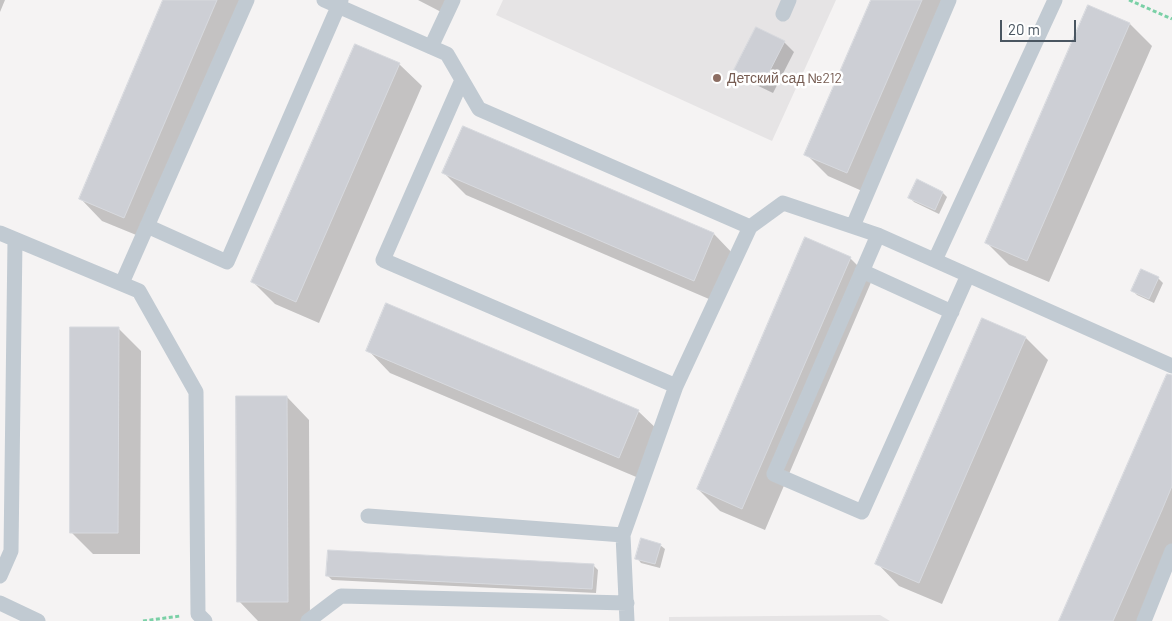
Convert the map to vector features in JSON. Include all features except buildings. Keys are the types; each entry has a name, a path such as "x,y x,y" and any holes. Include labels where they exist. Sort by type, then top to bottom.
{"lane":[{"path":"122,283 247,0"},
{"path":"324,0 340,3 447,54 479,109 750,227"},
{"path":"431,47 453,0"},
{"path":"853,226 949,0"},
{"path":"935,260 1055,0"},
{"path":"147,226 227,262 340,3"},
{"path":"462,80 383,260 676,386"},
{"path":"627,621 623,535 676,386 750,227 783,203 878,235 1172,366"},
{"path":"0,233 139,291 196,392 202,617"},
{"path":"878,235 774,474 862,512 968,275"},
{"path":"0,576 11,551 14,240"},
{"path":"862,272 952,312"},
{"path":"368,516 623,535"},
{"path":"1144,621 1172,552"},
{"path":"308,621 341,596 627,603"},
{"path":"0,603 38,621"}],"path":[{"path":"1129,0 1172,19"},
{"path":"144,621 202,617"}],"shaded area":[{"name":"Детский сад №212","path":"503,0 836,0 772,141 496,15"},
{"path":"880,615 890,621 669,621 669,617"}],"place":[{"name":"Детский сад №212","path":"717,78"}]}
